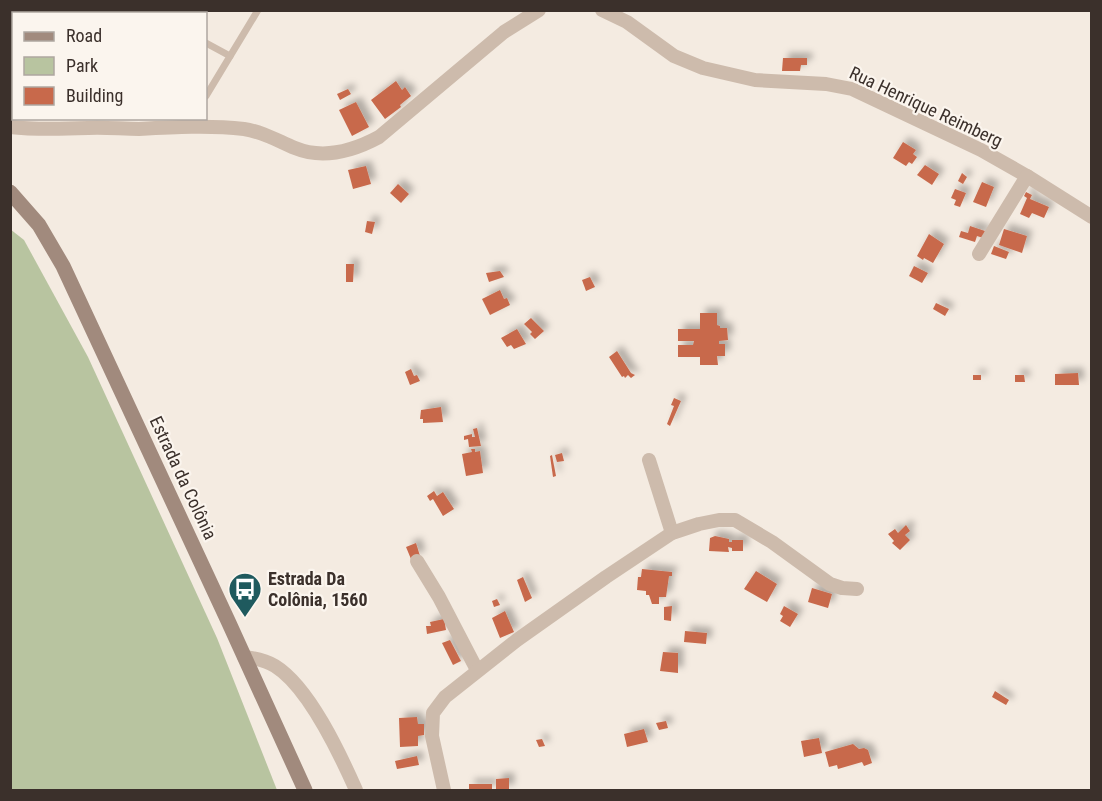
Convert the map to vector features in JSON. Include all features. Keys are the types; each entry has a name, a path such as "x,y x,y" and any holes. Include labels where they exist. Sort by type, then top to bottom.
{"main road":[{"name":"Estrada da Colônia","path":"10,192 39,225 63,266 305,790"}],"street":[{"path":"10,126 40,129 189,123 254,131 312,153 324,154 357,148 378,137 496,39 538,10"},
{"name":"Rua Henrique Reimberg","path":"602,10 627,22 674,56 703,68 755,80 825,84 852,89 954,136 1027,176 1092,217"},
{"path":"980,254 1027,176"},
{"path":"650,459 672,533"},
{"path":"444,790 433,744 434,713 445,697 477,670 597,583 672,533 699,524 735,520 772,542 830,584 857,589"},
{"path":"417,561 439,597 477,670"},
{"path":"244,657 260,659 274,666 297,685 333,744 356,790"}],"lane":[{"path":"207,94 256,11"},
{"path":"207,44 230,56"}],"green space":[{"path":"10,229 24,240 88,357 217,638 277,790 11,790"}],"building":[{"path":"783,58 807,58 807,65 801,65 800,71 782,71"},
{"path":"396,81 402,90 405,87 411,96 385,119 371,100"},
{"path":"348,89 351,94 340,100 337,94"},
{"path":"356,102 369,127 352,136 339,110"},
{"path":"903,142 916,150 913,154 917,157 912,164 909,162 906,166 893,158"},
{"path":"925,165 939,174 932,185 917,175"},
{"path":"366,166 371,184 353,189 348,170"},
{"path":"962,173 967,177 963,184 958,181"},
{"path":"982,182 994,187 986,207 973,202"},
{"path":"398,184 409,194 401,203 390,193"},
{"path":"955,189 966,193 960,207 954,205 956,200 951,198"},
{"path":"1026,192 1032,195 1030,199 1049,207 1044,218 1032,213 1029,218 1020,214 1027,198 1024,196"},
{"path":"367,221 375,222 372,234 365,232"},
{"path":"970,226 985,231 983,238 977,236 975,242 959,237 961,231 968,233"},
{"path":"1004,229 1027,236 1022,253 999,245"},
{"path":"929,234 944,244 933,263 917,256"},
{"path":"994,246 1009,252 1006,259 991,254"},
{"path":"346,264 354,264 353,282 346,282"},
{"path":"914,266 928,273 922,283 909,276"},
{"path":"500,271 504,277 489,282 486,273"},
{"path":"590,277 595,287 586,291 582,280"},
{"path":"500,290 510,305 490,315 482,299"},
{"path":"936,303 949,309 945,316 933,309"},
{"path":"700,313 717,313 717,325 720,328 727,328 728,340 719,341 719,344 725,344 725,356 717,356 718,365 700,365 700,357 678,357 678,345 693,345 694,341 678,341 678,329 700,329"},
{"path":"531,318 544,331 535,339 524,324"},
{"path":"517,329 526,344 514,349 511,345 507,347 501,338"},
{"path":"617,351 631,373 635,375 631,378 628,375 625,378 622,377 609,357"},
{"path":"411,369 420,381 410,385 405,372"},
{"path":"1078,373 1079,385 1055,385 1055,374"},
{"path":"973,375 981,375 981,380 973,380"},
{"path":"1015,375 1024,375 1025,382 1015,382"},
{"path":"674,398 681,401 670,426 667,424 674,406 671,405"},
{"path":"441,407 443,422 423,423 423,419 420,419 421,410"},
{"path":"477,428 481,446 469,447 468,439 464,440 464,436 472,434 472,437 475,437 473,429"},
{"path":"471,449 475,449 475,452 480,451 483,473 466,476 462,454 472,452"},
{"path":"562,453 564,461 557,462 555,455"},
{"path":"552,455 556,476 553,477 550,456"},
{"path":"434,491 437,496 443,492 454,509 443,516 433,499 430,501 427,496"},
{"path":"906,525 910,531 905,535 910,540 900,550 892,543 894,541 888,534 895,529 898,533"},
{"path":"715,536 729,539 729,542 743,540 743,551 732,551 732,548 728,547 729,552 709,551 710,538"},
{"path":"416,543 420,556 411,559 406,547"},
{"path":"642,569 672,572 672,576 669,576 666,597 659,597 659,604 652,604 646,591 637,590 638,577 641,577"},
{"path":"756,571 777,584 767,602 744,589"},
{"path":"523,577 532,598 525,602 517,580"},
{"path":"812,588 832,594 828,608 808,602"},
{"path":"497,599 500,605 494,607 492,601"},
{"path":"672,606 671,621 664,620 664,607"},
{"path":"784,606 798,614 790,627 780,621 783,616 780,614"},
{"path":"505,611 514,632 500,638 492,618"},
{"path":"444,619 446,630 427,634 426,626 431,626 430,622"},
{"path":"685,631 707,633 706,644 684,642"},
{"path":"450,640 461,661 453,665 442,643"},
{"path":"663,652 678,653 678,673 660,671"},
{"path":"995,691 1009,700 1006,705 992,697"},
{"path":"417,717 418,724 424,724 424,735 418,736 418,746 400,747 399,718"},
{"path":"666,721 668,728 659,730 656,723"},
{"path":"644,729 648,742 627,747 624,734"},
{"path":"819,738 822,753 804,757 801,741"},
{"path":"542,739 545,746 539,747 536,740"},
{"path":"853,744 859,749 868,750 872,763 864,766 862,762 838,769 837,765 829,767 825,752"},
{"path":"417,756 419,765 397,769 395,761"},
{"path":"509,778 509,790 496,790 496,779"},
{"path":"469,784 492,784 492,790 469,790"}],"place":[{"name":"Estrada Da Colônia, 1560","path":"245,618"}]}
